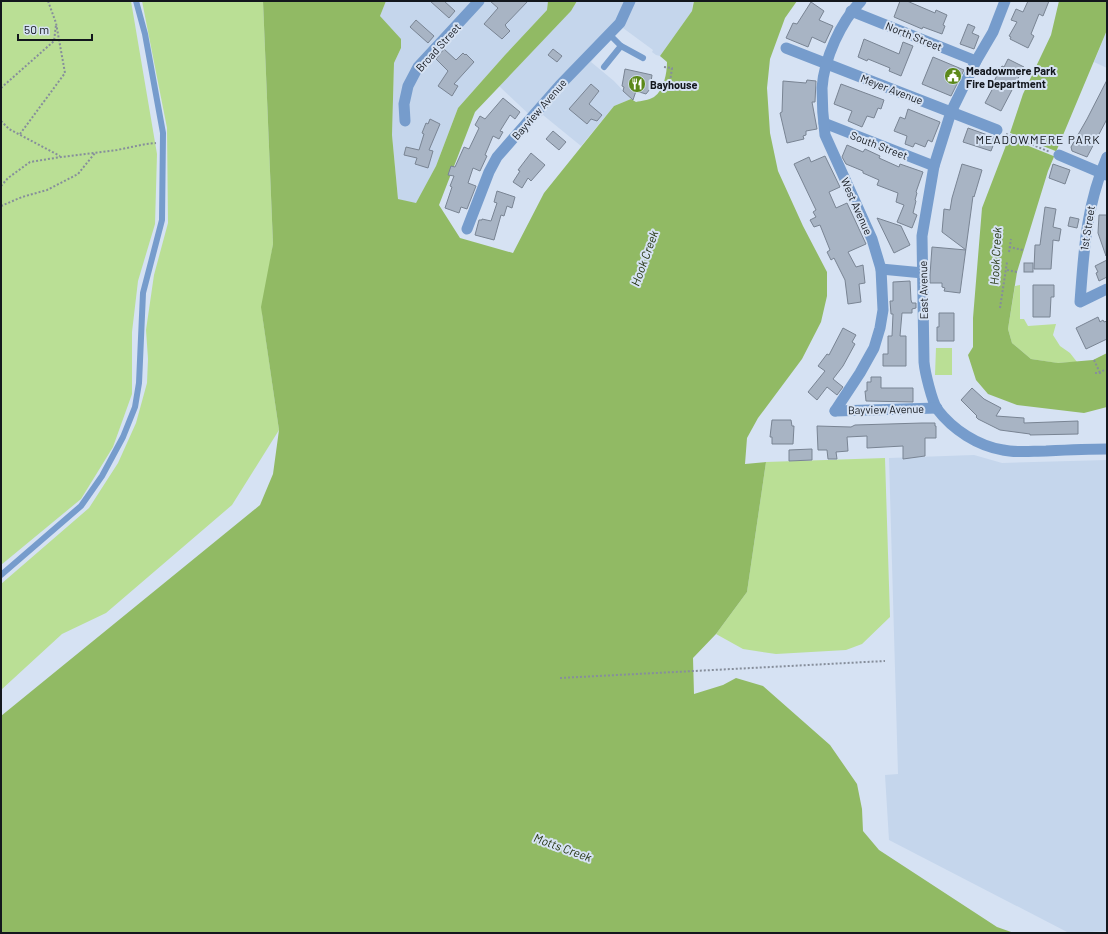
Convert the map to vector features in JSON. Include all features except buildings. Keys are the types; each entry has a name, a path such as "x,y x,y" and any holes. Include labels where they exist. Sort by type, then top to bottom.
{"street":[{"name":"Broad Street","path":"405,121 404,104 408,86 418,66 479,1"},
{"name":"Bayview Avenue","path":"467,230 489,172 497,157 560,85 620,23 630,1"},
{"name":"West Avenue","path":"835,410 860,373 874,348 880,328 883,310 881,269 872,239 826,134 824,123 822,87 826,63 836,38 851,11 861,1"},
{"name":"East Avenue","path":"1005,1 993,32 976,61 951,112 934,166 922,236 924,362 926,375 937,408 955,428 972,440 989,447 1004,451 1107,448"},
{"name":"North Street","path":"851,11 976,61"},
{"name":"Meyer Avenue","path":"786,48 996,130"},
{"name":"South Street","path":"824,123 934,166"},
{"path":"1059,155 1104,174"},
{"name":"1st Street","path":"1107,157 1104,174 1092,198 1087,224 1084,241 1080,302 1107,289"},
{"path":"881,269 923,272"},
{"name":"Bayview Avenue","path":"835,410 937,408"}],"lane":[{"path":"1,575 81,506 102,476 123,437 135,407 139,383 143,293 162,220 163,143 163,132 145,34 136,1"},
{"path":"610,34 621,46 643,58"},
{"path":"604,67 621,46"}],"path":[{"path":"20,134 65,73 56,23 48,1"},
{"path":"1,88 54,41 56,23"},
{"path":"664,67 672,68 669,89"},
{"path":"1,121 9,129 61,156"},
{"path":"996,130 1059,155"},
{"path":"1,186 8,178 30,162 61,156 95,153 146,144 163,143"},
{"path":"1,206 22,197 47,190 78,174 95,153"},
{"path":"1009,252 1011,239"},
{"path":"1009,247 1024,250"},
{"path":"1000,308 1008,262"},
{"path":"1007,270 1017,272"},
{"path":"1094,360 1100,373"},
{"path":"1095,374 1104,370"},
{"path":"560,678 885,661"}],"shaded area":[{"path":"1,1 131,1 157,154 155,224 138,281 132,332 132,394 113,447 81,499 1,565"},
{"path":"142,1 263,1 273,244 262,313 279,430 232,505 106,613 62,634 1,690 1,584 89,508 118,463 136,423 147,383 148,359 146,330 154,275 168,223 167,128"},
{"path":"386,1 548,1 547,10 458,108 436,166 416,204 398,199 392,135 394,63 401,48 380,16"},
{"path":"577,1 693,1 692,11 660,56 652,52 653,50 623,28 607,41 591,62 614,81 631,99 614,106 581,146 543,115 536,121 499,86 571,11"},
{"path":"1107,30 1107,68 1094,62"},
{"path":"1020,285 1020,319 1024,319 1028,326 1056,324 1053,335 1060,346 1070,353 1077,362 1057,363 1031,359 1012,343 1008,329 1015,286"},
{"path":"936,348 952,348 952,375 935,375"},
{"path":"974,455 1002,463 1107,460 1107,931 1069,933 889,840 885,775 898,774 889,458"},
{"path":"885,458 890,617 862,644 846,650 776,654 743,649 716,634 747,592 766,462"}],"water":[{"path":"263,1 386,1 380,16 401,39 401,48 394,63 392,135 398,199 416,203 436,166 458,108 547,10 548,1 577,1 571,11 475,112 439,205 460,238 513,253 544,193 614,106 631,99 636,102 650,99 657,94 663,86 666,76 667,62 660,56 692,11 694,1 797,1 785,18 770,59 767,88 770,133 778,171 803,226 827,272 827,296 821,322 802,359 758,418 747,438 745,464 766,462 747,592 716,634 693,658 694,694 723,685 736,678 763,686 830,745 857,784 862,809 863,831 879,850 997,927 1014,933 1,933 1,716 260,505 273,474 279,430 261,307 273,244"},
{"name":"Hook Creek","path":"1059,1 1107,1 1107,30 1048,171 1017,272 1008,329 1012,343 1031,359 1058,363 1093,360 1107,353 1107,407 1084,413 1017,405 988,394 976,380 968,355 973,347 973,318 982,208 1005,148 1023,94 1051,35"}],"pier":[{"path":"1008,132 1058,152 1056,157 1006,137"}],"place":[{"name":"Meadowmere Park Fire Department","path":"953,76"},
{"name":"Bayhouse","path":"637,84"}],"district":[{"name":"MEADOWMERE PARK","path":"1038,139"}],"water label":[{"name":"Motts Creek","path":"563,847"}]}
